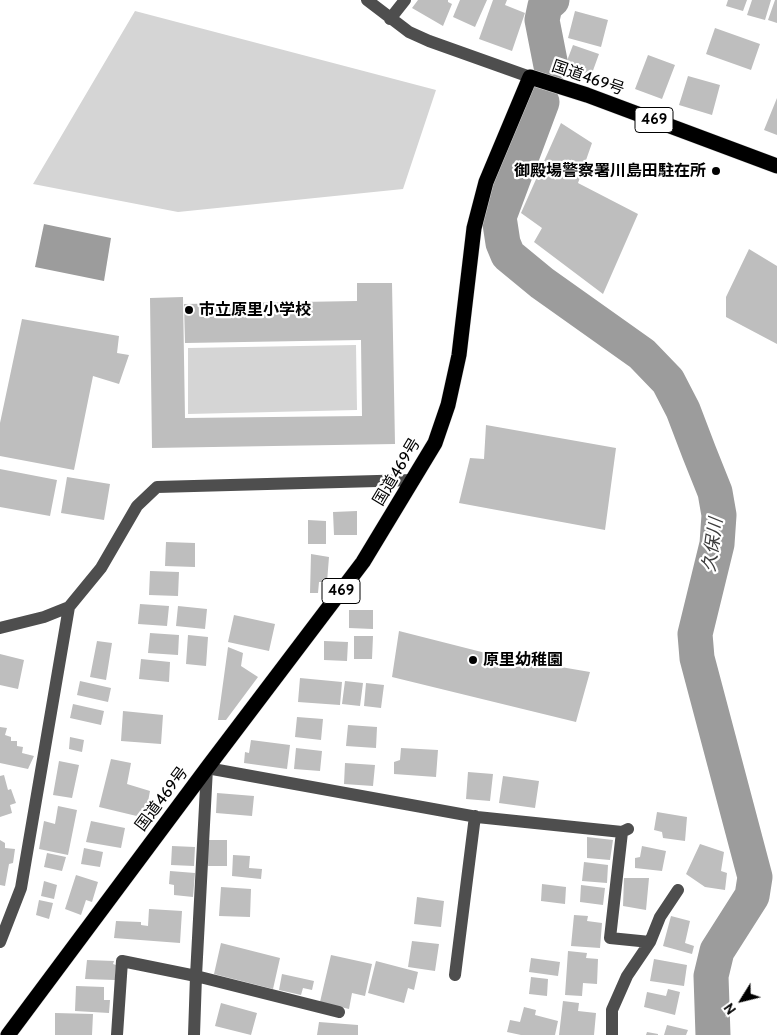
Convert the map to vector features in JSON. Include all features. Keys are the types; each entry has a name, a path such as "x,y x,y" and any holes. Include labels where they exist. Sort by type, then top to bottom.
{"highway":[{"name":"国道469号","path":"8,1035 363,562 435,443 448,405 459,355 474,228 486,182 530,77 587,95 777,166"}],"street":[{"path":"367,0 409,32 530,77"},
{"path":"390,19 405,0"},
{"path":"0,628 44,617 69,607 101,568 137,506 157,487 414,480"},
{"path":"0,942 21,888 69,607"},
{"path":"194,1035 207,768 474,816 625,830 610,938 650,942"},
{"path":"455,975 474,816"},
{"path":"612,1035 612,1010 627,976 650,942 660,917 678,890"},
{"path":"117,1035 122,962 196,976 339,1012"}],"shaded area":[{"path":"135,11 436,90 403,189 178,212 33,184"},
{"path":"44,224 111,238 104,281 35,267"},
{"path":"356,345 357,410 188,414 188,348"}],"building":[{"path":"418,0 448,0 452,4 443,26 412,8"},
{"path":"460,0 487,0 475,27 453,17"},
{"path":"493,0 507,0 505,5 525,13 512,51 479,39"},
{"path":"728,0 747,0 743,11 726,6"},
{"path":"752,0 771,0 765,20 747,15"},
{"path":"775,0 777,0 777,23 768,20"},
{"path":"575,11 608,20 601,47 568,38"},
{"path":"715,28 760,44 751,70 706,54"},
{"path":"573,45 599,54 591,76 565,66"},
{"path":"648,55 675,65 662,99 635,89"},
{"path":"688,76 720,85 712,115 679,105"},
{"path":"777,98 777,135 764,130"},
{"path":"561,123 592,143 578,183 638,214 603,294 534,242 542,228 521,213"},
{"path":"749,249 777,266 777,344 726,317 726,297"},
{"path":"357,283 392,283 395,444 152,448 150,298 183,297 185,418 362,416 361,340 185,343 184,304 357,301"},
{"path":"22,319 119,336 117,353 129,355 119,384 93,376 74,470 0,456 0,423"},
{"path":"486,425 616,448 605,530 459,503 470,458 484,459"},
{"path":"0,469 57,480 50,516 0,507"},
{"path":"67,477 110,484 104,520 61,513"},
{"path":"357,511 357,535 334,535 333,512"},
{"path":"308,520 326,521 326,544 308,544"},
{"path":"166,542 195,543 195,567 165,566"},
{"path":"311,554 329,557 327,582 319,582 318,593 310,593"},
{"path":"150,571 179,572 178,596 149,595"},
{"path":"140,604 169,606 167,626 138,624"},
{"path":"178,606 207,609 205,629 176,626"},
{"path":"349,610 373,610 373,629 349,628"},
{"path":"234,615 275,624 269,651 228,642"},
{"path":"399,631 521,662 549,654 555,666 590,672 576,722 392,677"},
{"path":"150,633 179,635 178,655 148,653"},
{"path":"188,635 208,637 206,666 186,664"},
{"path":"354,636 373,636 372,659 354,659"},
{"path":"97,641 112,643 106,680 90,677"},
{"path":"324,641 348,642 347,661 324,660"},
{"path":"228,647 243,653 241,666 258,677 226,720 218,720"},
{"path":"0,654 24,660 18,689 0,685"},
{"path":"141,659 170,662 169,682 139,679"},
{"path":"300,678 342,682 340,705 298,702"},
{"path":"80,681 111,688 108,702 77,695"},
{"path":"345,681 363,683 360,706 342,704"},
{"path":"366,683 384,685 381,708 364,706"},
{"path":"73,704 104,711 101,725 70,718"},
{"path":"123,711 163,715 161,744 121,741"},
{"path":"297,717 323,719 321,740 295,737"},
{"path":"348,725 377,727 376,748 346,746"},
{"path":"0,727 7,728 5,735 11,737 11,741 17,741 17,746 23,747 22,753 34,756 28,769 0,763"},
{"path":"70,737 84,740 82,752 69,749"},
{"path":"251,740 290,745 287,769 244,763 245,752 249,753"},
{"path":"296,748 322,751 320,771 294,769"},
{"path":"401,748 438,750 436,777 394,774 394,762 400,760"},
{"path":"111,759 131,763 127,784 150,791 145,818 99,807"},
{"path":"59,761 79,765 72,798 53,795"},
{"path":"345,763 375,765 373,786 344,784"},
{"path":"468,772 493,774 490,801 466,799"},
{"path":"4,775 8,790 11,789 16,803 10,805 12,813 0,817 0,776"},
{"path":"503,776 539,781 535,808 499,803"},
{"path":"217,793 254,796 252,816 216,813"},
{"path":"58,806 77,810 68,855 39,849 44,821 55,824"},
{"path":"657,812 687,817 685,841 663,838 662,832 654,830"},
{"path":"91,821 125,828 121,848 86,842"},
{"path":"587,837 613,840 610,860 587,858"},
{"path":"0,840 5,843 5,848 15,849 13,863 9,864 5,886 0,885"},
{"path":"208,840 227,840 227,866 208,866"},
{"path":"700,844 724,852 721,871 727,873 725,890 705,887 686,874"},
{"path":"172,846 195,847 194,866 171,865"},
{"path":"642,846 666,851 662,871 635,868 635,858 640,857"},
{"path":"84,848 103,852 100,867 81,864"},
{"path":"47,853 66,857 62,871 44,867"},
{"path":"233,855 250,856 249,868 262,869 261,879 232,876"},
{"path":"584,862 608,865 607,883 582,881"},
{"path":"170,871 195,873 193,897 174,895 174,885 169,884"},
{"path":"76,875 98,882 92,902 86,900 81,915 65,909"},
{"path":"624,878 649,878 646,910 623,906"},
{"path":"44,881 57,885 54,899 41,896"},
{"path":"542,884 566,887 565,904 541,901"},
{"path":"581,885 605,888 603,905 580,902"},
{"path":"221,887 251,889 250,917 219,916"},
{"path":"417,897 444,901 441,927 414,924"},
{"path":"39,900 53,903 49,919 36,915"},
{"path":"149,909 182,911 180,943 114,938 116,921 141,922 141,925 148,926"},
{"path":"574,915 588,916 587,921 602,923 600,948 571,946"},
{"path":"671,916 690,921 685,943 694,946 692,954 663,946"},
{"path":"412,941 439,944 435,971 408,967"},
{"path":"221,943 280,958 273,989 214,974"},
{"path":"568,951 587,953 586,958 598,959 597,984 583,983 582,996 565,995"},
{"path":"331,955 372,964 365,996 352,993 349,1009 320,1002"},
{"path":"531,958 560,962 558,976 529,972"},
{"path":"654,959 687,965 684,986 650,981"},
{"path":"87,960 114,961 113,964 116,965 115,980 85,979"},
{"path":"376,961 418,972 414,990 408,988 404,1003 368,993"},
{"path":"282,974 314,981 312,990 303,988 301,995 279,990"},
{"path":"531,977 548,979 547,996 529,994"},
{"path":"76,986 104,987 104,1000 110,1000 109,1013 75,1011"},
{"path":"668,989 680,992 675,1015 644,1007 647,992 666,996"},
{"path":"563,1001 579,1003 578,1011 596,1013 594,1035 559,1035"},
{"path":"221,1003 257,1013 251,1035 215,1026"},
{"path":"524,1007 536,1010 535,1015 558,1021 555,1035 521,1035 507,1032 510,1020 520,1022"},
{"path":"55,1013 93,1014 92,1035 55,1035"},
{"path":"319,1022 358,1025 358,1035 317,1035"},
{"path":"667,1025 688,1030 686,1035 664,1035"},
{"path":"647,1032 658,1034 658,1035 646,1035"}],"waterway":[{"name":"久保川","path":"551,66 542,20 545,6 552,0"},
{"name":"久保川","path":"542,102 499,217 503,243 508,255 542,283 642,354 668,381 683,410 715,492 719,515 717,544 695,634 697,658 755,877 752,896 717,951 711,976 713,1035"}],"place":[{"name":"御殿場警察署川島田駐在所","path":"716,171"},
{"name":"市立原里小学校","path":"189,310"},
{"name":"原里幼稚園","path":"473,660"}]}
